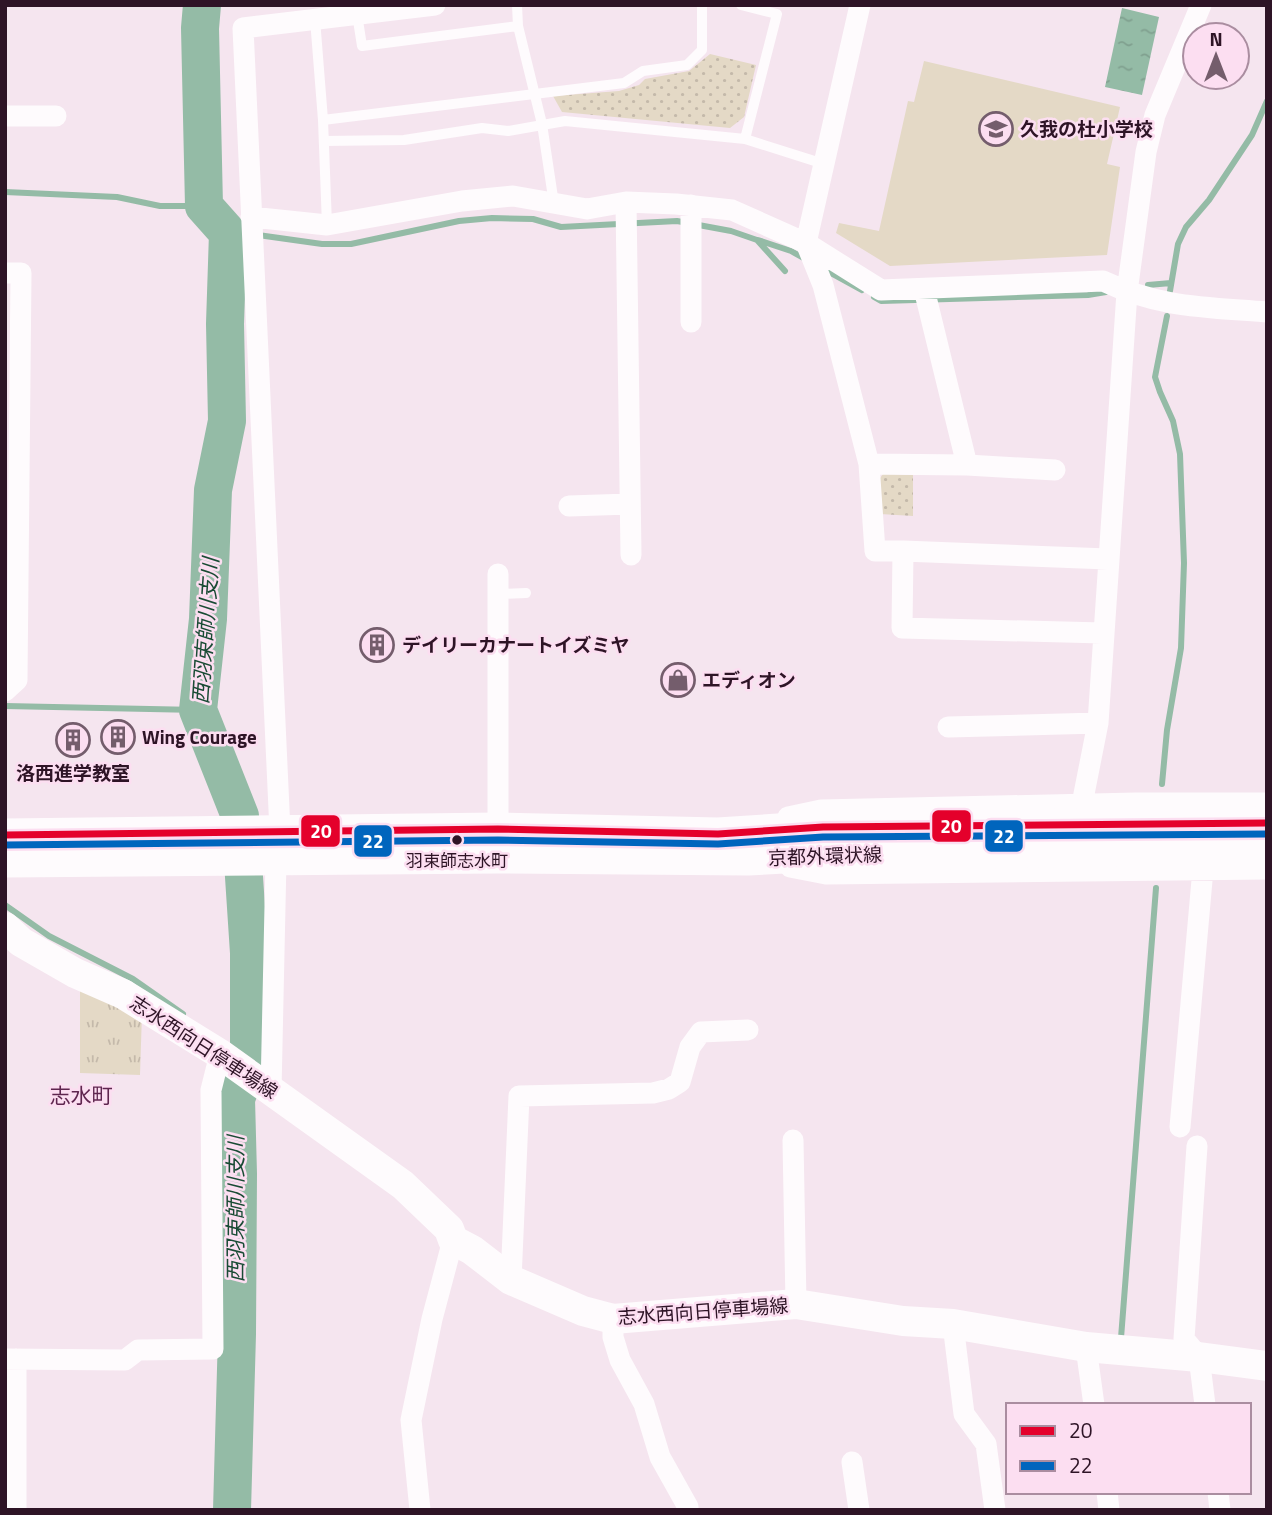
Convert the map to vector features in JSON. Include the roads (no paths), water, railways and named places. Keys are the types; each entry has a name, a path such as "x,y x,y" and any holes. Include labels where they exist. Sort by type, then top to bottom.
{"main road":[{"name":"京都外環状線","path":"498,843 748,859 1145,836 1267,823"},
{"name":"京都外環状線","path":"5,835 268,846 498,843 823,827 1145,836 1267,847"},
{"name":"京都外環状線","path":"5,861 222,846"},
{"name":"志水西向日停車場線","path":"5,928 21,942 75,973 124,994 245,1072 402,1185 449,1229 453,1240 472,1250 511,1280 583,1311 614,1319 796,1304 904,1321 953,1324 1086,1347 1267,1366"}],"street":[{"path":"16,1510 10,1359 125,1360 138,1350 214,1349 211,1090 245,1072 268,846 243,28 435,5"},
{"path":"860,5 824,164 812,258 869,464 875,551 1108,559"},
{"path":"1082,804 1098,723 1127,292 1146,152 1155,116 1201,5"},
{"path":"5,116 56,116"},
{"path":"251,228 327,225 462,201 513,196 627,215 691,218 732,210 812,258 881,289 926,296 1104,281 1127,292 1160,302 1267,312"},
{"path":"627,215 631,555"},
{"path":"691,218 691,322"},
{"path":"5,273 20,273 12,423 17,680 5,691"},
{"path":"926,296 967,465"},
{"path":"869,464 967,465 1055,470"},
{"path":"569,506 630,504"},
{"path":"903,551 902,628 1104,633"},
{"path":"498,584 498,843"},
{"path":"948,727 1098,723"},
{"path":"718,834 821,810 1267,803"},
{"path":"748,859 826,874 1267,869"},
{"path":"1180,1127 1203,869"},
{"path":"511,1280 519,1096 653,1093 669,1089 680,1082 690,1047 701,1032 748,1030"},
{"path":"793,1140 796,1304"},
{"path":"1197,1146 1184,1339 1199,1357 1205,1403"},
{"path":"420,1510 411,1420 432,1319 453,1240"},
{"path":"614,1319 613,1337 620,1360 645,1404 660,1457 688,1507"},
{"path":"953,1324 964,1414 986,1444 995,1510"},
{"path":"1086,1347 1094,1403"},
{"path":"852,1462 859,1510"}],"lane":[{"path":"517,5 519,26 542,124 554,204"},
{"path":"323,120 624,83 643,71 687,65 702,50 702,5"},
{"path":"741,5 777,14 745,139"},
{"path":"357,14 362,46 519,26"},
{"path":"315,19 323,120 327,225"},
{"path":"324,141 404,140 482,128 509,131 565,121 745,139 824,164"},
{"path":"498,584 526,593"}],"water":[{"path":"1122,8 1159,17 1142,95 1105,87"}],"waterway":[{"name":"西羽束師川支川","path":"202,5 200,28 204,206 228,233 225,324 227,421 213,490 208,619 198,710 240,816 249,953 249,1063 236,1099 237,1334 232,1510"},
{"path":"1170,291 1178,244 1186,227 1209,200 1252,135 1267,101"},
{"path":"5,192 117,197 160,206 204,206"},
{"path":"258,235 322,244 351,244 459,221 492,218 533,219 561,227 677,221 731,231 757,240 785,271"},
{"path":"228,233 247,234"},
{"path":"758,240 791,251 807,260"},
{"path":"822,268 862,290"},
{"path":"1148,285 1171,283"},
{"path":"874,297 881,301 1088,295 1106,292"},
{"path":"1162,784 1167,730 1181,648 1184,563 1180,454 1173,421 1155,377 1167,316"},
{"path":"5,706 198,710"},
{"path":"1121,1338 1156,888"},
{"path":"5,905 49,936 133,979 183,1014"}],"place":[{"name":"久我の杜小学校","path":"996,129"},
{"name":"デイリーカナートイズミヤ","path":"377,645"},
{"name":"エディオン","path":"678,680"},
{"name":"Wing Courage","path":"118,737"},
{"name":"洛西進学教室","path":"73,740"},
{"name":"羽束師志水町","path":"457,840"}],"district":[{"name":"志水町","path":"81,1096"}]}
